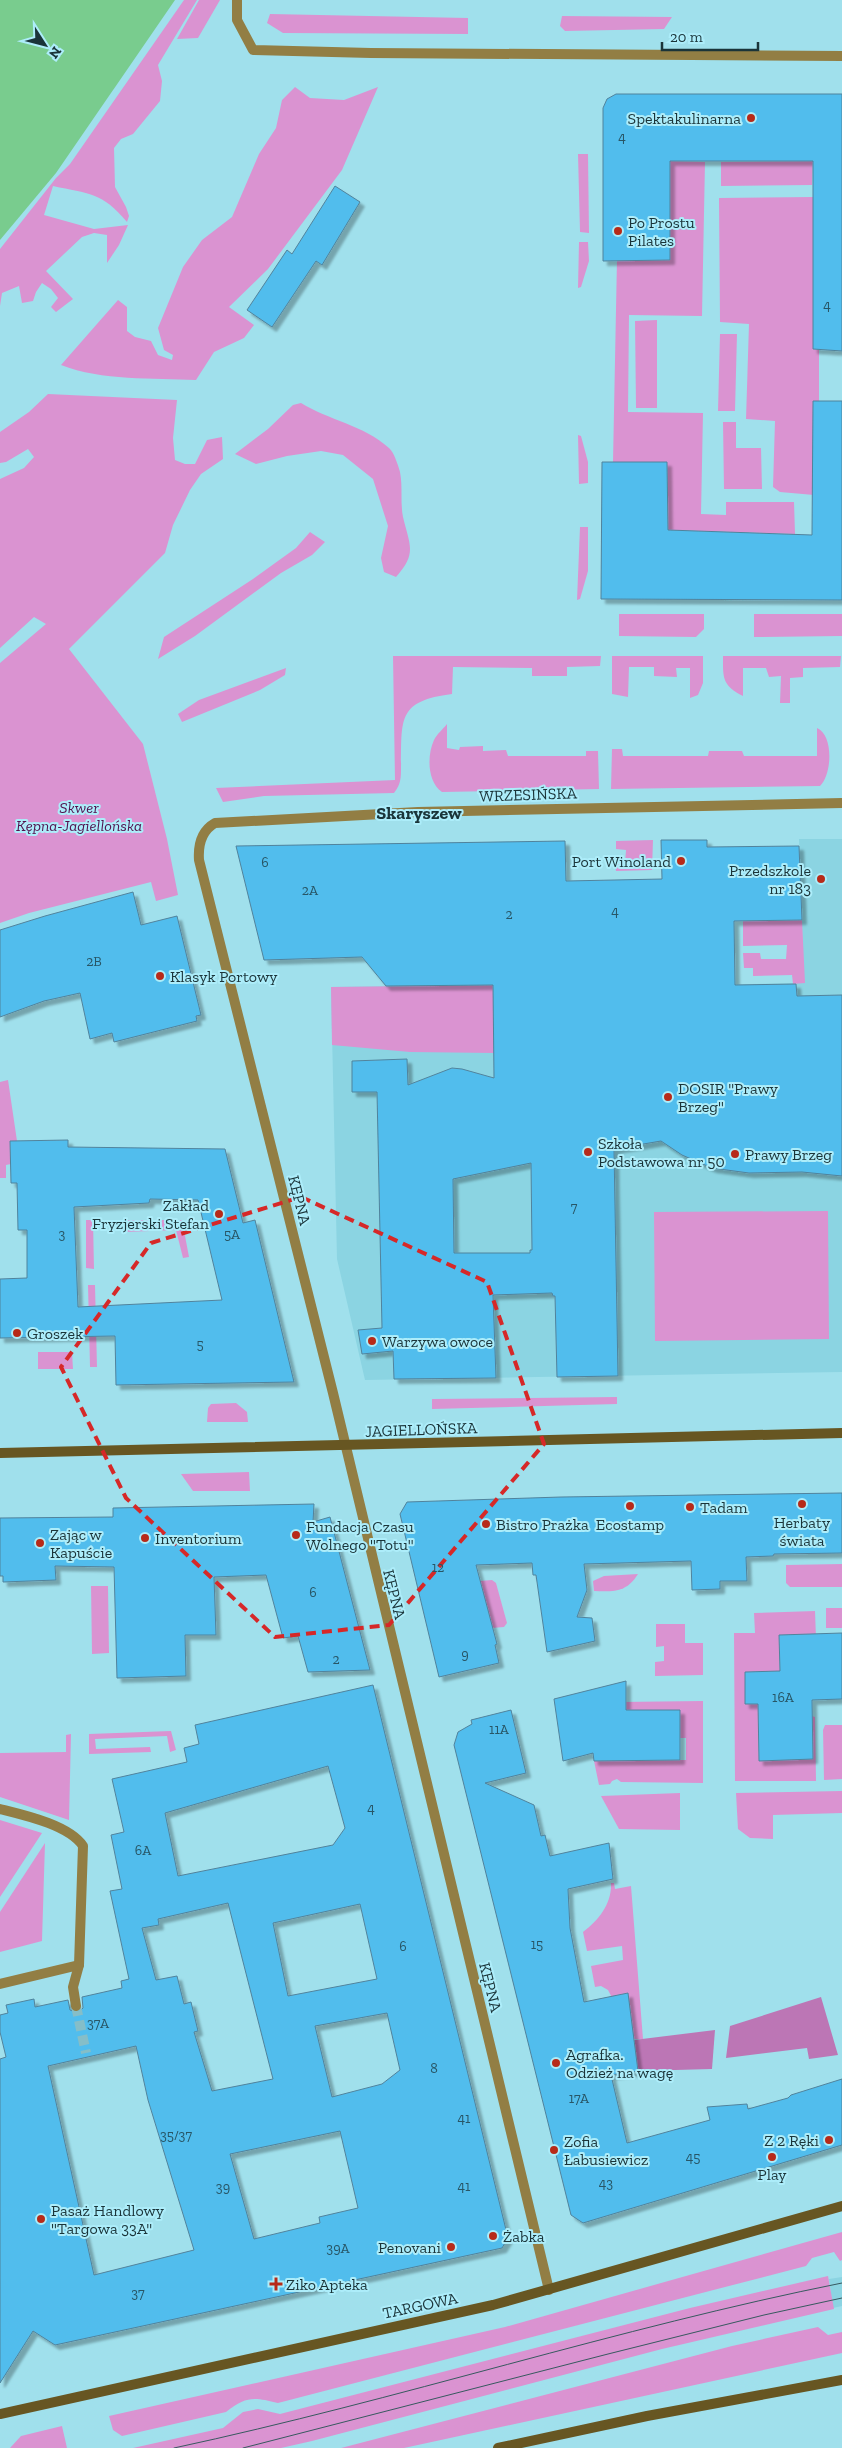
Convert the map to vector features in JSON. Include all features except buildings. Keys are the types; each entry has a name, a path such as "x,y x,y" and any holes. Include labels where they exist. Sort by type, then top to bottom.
{"main road":[{"name":"JAGIELLOŃSKA","path":"0,1453 346,1446 842,1432"},
{"name":"TARGOWA","path":"0,2414 549,2290 842,2206"},
{"path":"498,2448 647,2416 842,2380"}],"street":[{"path":"237,0 238,20 253,50 664,56 842,56"},
{"name":"WRZESIŃSKA","path":"215,823 418,812 842,802"},
{"name":"KĘPNA","path":"215,823 204,831 198,851 199,860 346,1446 357,1500 549,2290"},
{"path":"0,1809 53,1826 78,1839 83,1846 79,1964 73,1987 76,2006"},
{"path":"0,1984 79,1964"}],"highlighted area":[{"path":"301,1197 487,1282 544,1444 389,1625 275,1637 126,1498 61,1367 151,1243"}],"shaded area":[{"path":"0,0 175,0 56,173 0,240"},
{"name":"Szkoła Podstawowa nr 50","path":"799,839 842,839 842,1372 365,1380 337,1259 331,987 493,985 493,989 804,983"},
{"path":"821,1997 838,2055 809,2059 807,2048 726,2058 730,2026"},
{"path":"715,2030 712,2069 638,2071 634,2040"},
{"path":"842,2277 842,2306 833,2308 829,2279"}],"green space":[{"path":"184,0 197,0 158,65 162,81 160,101 133,134 121,139 114,148 115,187 126,207 129,216 127,222 110,205 94,196 53,186 44,215 94,229 128,225 119,245 107,263 107,235 94,233 82,237 46,271 73,299 56,312 51,307 58,298 51,289 42,283 33,301 22,303 19,286 2,293 0,306 0,249 56,178 70,164"},
{"path":"199,0 220,0 198,38 177,39"},
{"path":"270,14 468,18 468,34 283,33 267,23"},
{"path":"562,16 672,17 664,29 565,31 560,26"},
{"path":"295,87 310,98 344,100 378,87 342,170 268,269 229,307 254,325 244,338 214,352 196,380 110,376 93,374 61,365 118,300 127,307 127,331 135,337 151,341 158,355 172,360 173,355 164,350 158,328 183,267 202,240 232,217 259,154 276,128 282,100"},
{"path":"578,154 588,154 589,233 580,232"},
{"path":"670,161 705,162 702,316 629,315 628,412 703,413 701,514 726,515 726,502 794,502 795,534 668,530 667,462 613,462 617,259 670,260"},
{"path":"813,161 812,185 721,186 721,162"},
{"path":"813,197 813,349 819,350 819,401 813,401 814,495 780,492 773,487 775,421 746,419 749,324 720,322 719,198"},
{"path":"579,242 588,242 589,261 581,287 578,288"},
{"path":"657,320 657,408 636,408 635,321"},
{"path":"720,334 737,334 735,411 718,411"},
{"name":"Skwer Kępna-Jagiellońska","path":"48,394 177,400 173,438 175,460 185,464 195,464 207,440 222,437 223,459 201,474 190,490 173,525 165,553 69,649 143,744 167,839 178,895 156,901 151,882 29,913 0,923 0,663 46,624 34,617 0,648 0,479 24,468 34,457 28,449 6,462 0,463 0,432 29,412"},
{"path":"301,403 357,428 379,440 393,452 400,472 402,511 410,549 407,562 396,577 384,572 381,558 388,526 373,479 343,455 321,451 287,456 256,464 235,454 268,429 293,405"},
{"path":"723,422 736,422 736,448 761,448 762,489 724,489"},
{"path":"578,435 581,436 588,462 588,483 579,484"},
{"path":"580,527 588,527 588,571 580,599 577,600"},
{"path":"310,532 325,542 312,555 281,573 195,636 158,659 164,637 253,579 296,548"},
{"path":"619,614 704,614 704,629 696,637 619,636"},
{"path":"754,614 842,614 842,636 754,637"},
{"path":"393,656 601,656 600,666 567,667 567,676 532,676 532,668 453,667 452,694 434,697 421,702 406,715 402,736 401,778 394,793 264,796 223,802 216,788 395,780"},
{"path":"612,656 703,656 703,683 698,695 690,698 690,668 676,668 677,677 654,676 654,667 629,667 628,697 612,694"},
{"path":"723,656 841,656 840,667 803,668 803,677 790,678 790,703 780,703 781,676 769,677 766,668 743,668 743,696 731,688 725,680"},
{"path":"286,668 285,675 260,690 182,722 178,714 199,700"},
{"path":"447,724 447,748 459,750 460,747 483,746 483,751 506,750 508,756 586,756 586,751 598,751 599,789 442,792 433,782 430,768 430,753 434,740"},
{"path":"817,728 823,732 829,747 829,765 824,781 820,786 611,789 612,749 622,749 623,756 708,756 709,751 742,751 744,756 817,756"},
{"path":"653,840 652,870 616,871 615,864 625,864 626,850 616,849 616,841"},
{"path":"802,920 805,983 793,984 792,975 753,976 753,968 744,968 743,953 760,953 761,959 786,959 787,945 743,946 743,921"},
{"path":"493,985 494,1053 410,1052 332,1045 331,987"},
{"path":"8,1080 17,1141 10,1142 11,1164 6,1165 6,1178 0,1178 0,1082"},
{"path":"828,1211 829,1339 655,1341 654,1212"},
{"path":"86,1220 93,1220 94,1269 86,1268"},
{"path":"124,1220 182,1220 189,1257 183,1258 176,1230 124,1232"},
{"path":"88,1285 95,1285 97,1367 90,1367"},
{"path":"38,1352 72,1352 73,1369 38,1369"},
{"path":"617,1397 617,1404 432,1409 432,1399"},
{"path":"236,1403 247,1412 248,1422 207,1422 208,1408 211,1404"},
{"path":"249,1472 250,1491 193,1491 181,1474"},
{"path":"842,1564 842,1587 790,1587 786,1583 786,1565"},
{"path":"638,1574 625,1588 614,1591 594,1591 593,1581 604,1576"},
{"path":"492,1580 496,1583 507,1623 504,1627 492,1628 480,1581"},
{"path":"91,1586 108,1586 109,1653 92,1654"},
{"path":"826,1608 842,1608 842,1628 826,1628"},
{"path":"815,1611 816,1638 779,1635 780,1671 745,1672 745,1704 770,1703 758,1718 759,1760 813,1759 812,1716 815,1717 816,1781 735,1781 734,1633 755,1633 754,1613"},
{"path":"656,1624 685,1624 685,1643 703,1643 703,1675 655,1676 655,1662 664,1661 664,1646 656,1647"},
{"path":"703,1701 703,1783 621,1782 617,1779 610,1784 599,1785 594,1761 686,1760 686,1738 680,1738 619,1710 619,1702"},
{"path":"825,1725 842,1725 842,1779 824,1780 823,1730"},
{"path":"171,1731 176,1750 170,1752 167,1736 95,1739 96,1749 150,1747 151,1752 89,1754 89,1734"},
{"path":"71,1734 69,1820 0,1797 0,1753 66,1752 66,1735"},
{"path":"842,1791 842,1813 773,1815 773,1839 750,1838 738,1829 736,1793"},
{"path":"680,1793 680,1830 619,1829 601,1796"},
{"path":"0,1820 42,1833 0,1897"},
{"path":"45,1843 42,1941 0,1952 0,1912"},
{"path":"611,1883 614,1883 615,1889 631,1886 643,2039 634,2039 608,1990 601,1986 595,1987 591,1966 623,1960 622,1946 587,1951 583,1932 594,1922 607,1904"},
{"path":"842,2232 842,2260 840,2261 834,2252 812,2258 806,2266 278,2403 250,2399 239,2403 226,2412 122,2436 113,2430 109,2416 505,2327"},
{"path":"828,2276 834,2309 662,2349 312,2441 281,2448 133,2448 223,2428 243,2412 258,2409 280,2414 690,2308"},
{"path":"818,2327 828,2335 842,2332 842,2353 404,2448 341,2448 732,2346"},
{"path":"62,2426 67,2448 10,2448 21,2436"}],"tunnel":[{"path":"76,2006 86,2053"}],"tram line":[{"path":"174,2448 341,2408 674,2321 842,2283"},
{"path":"243,2448 608,2354 764,2315 842,2298"}],"place":[{"name":"Spektakulinarna","path":"751,118"},
{"name":"Po Prostu Pilates","path":"618,231"},
{"name":"Port Winoland","path":"681,861"},
{"name":"Przedszkole nr 183","path":"821,879"},
{"name":"Klasyk Portowy","path":"160,976"},
{"name":"DOSIR \"Prawy Brzeg\"","path":"668,1097"},
{"name":"Szkoła Podstawowa nr 50","path":"588,1152"},
{"name":"Prawy Brzeg","path":"735,1154"},
{"name":"Zakład Fryzjerski Stefan","path":"219,1214"},
{"name":"Groszek","path":"17,1333"},
{"name":"Warzywa owoce","path":"372,1341"},
{"name":"Herbaty świata","path":"802,1504"},
{"name":"Ecostamp","path":"630,1506"},
{"name":"Tadam","path":"690,1507"},
{"name":"Bistro Prażka","path":"486,1524"},
{"name":"Fundacja Czasu Wolnego \"Totu\"","path":"296,1535"},
{"name":"Inventorium","path":"145,1538"},
{"name":"Zając w Kapuście","path":"40,1543"},
{"name":"Agrafka. Odzież na wagę","path":"556,2063"},
{"name":"Z 2 Ręki","path":"829,2140"},
{"name":"Zofia Łabusiewicz","path":"554,2150"},
{"name":"Play","path":"772,2157"},
{"name":"Pasaż Handlowy \"Targowa 33A\"","path":"41,2219"},
{"name":"Żabka","path":"493,2236"},
{"name":"Penovani","path":"451,2247"},
{"name":"Ziko Apteka","path":"276,2284"}],"district":[{"name":"Skaryszew","path":"419,813"}]}
